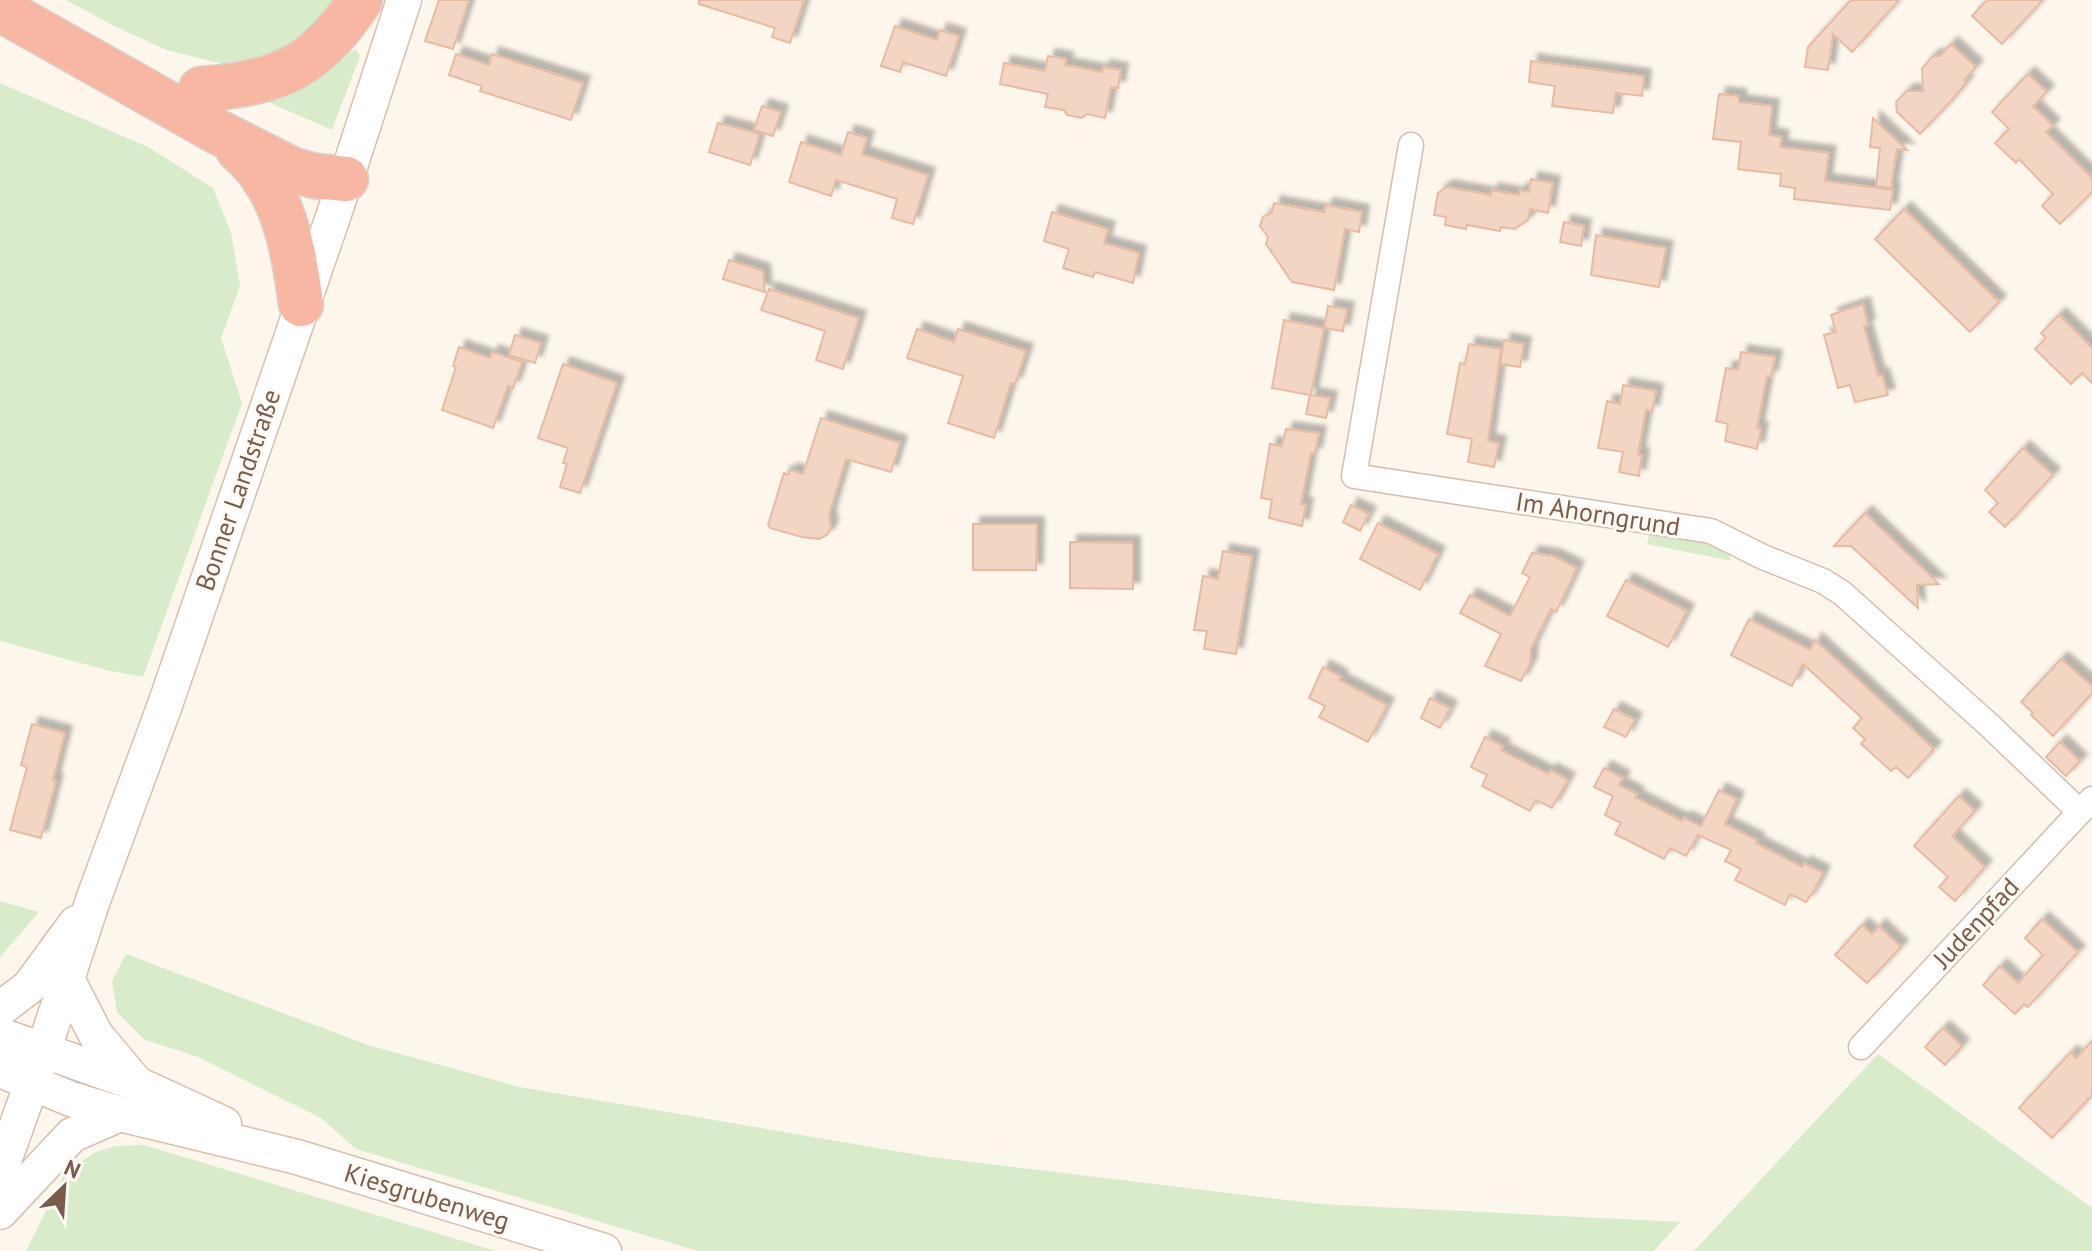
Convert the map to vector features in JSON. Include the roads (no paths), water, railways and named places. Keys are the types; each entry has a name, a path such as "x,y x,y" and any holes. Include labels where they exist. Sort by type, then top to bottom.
{"highway":[{"path":"37,0 305,143 328,160 346,179"},
{"path":"201,89 235,87 271,79 300,65 326,46 360,0"},
{"path":"0,9 218,132 293,170 346,179"},
{"path":"218,132 255,163 283,212 295,257 301,304"}],"main road":[{"name":"Bonner Landstraße","path":"0,1172 93,900 166,702 346,179 404,0"},
{"path":"0,1009 29,987 93,900"},
{"path":"67,979 96,1035 137,1084"},
{"name":"Kiesgrubenweg","path":"0,1035 38,1068 120,1114 297,1157 604,1251"},
{"name":"Kiesgrubenweg","path":"0,1070 38,1068 137,1084 297,1157"},
{"path":"0,1212 72,1135 120,1114"}],"street":[{"name":"Im Ahorngrund","path":"1411,145 1354,476 1711,531 1763,557 1823,581 1842,593 1989,725 2086,805"},
{"name":"Judenpfad","path":"1861,1047 2086,805"}]}
